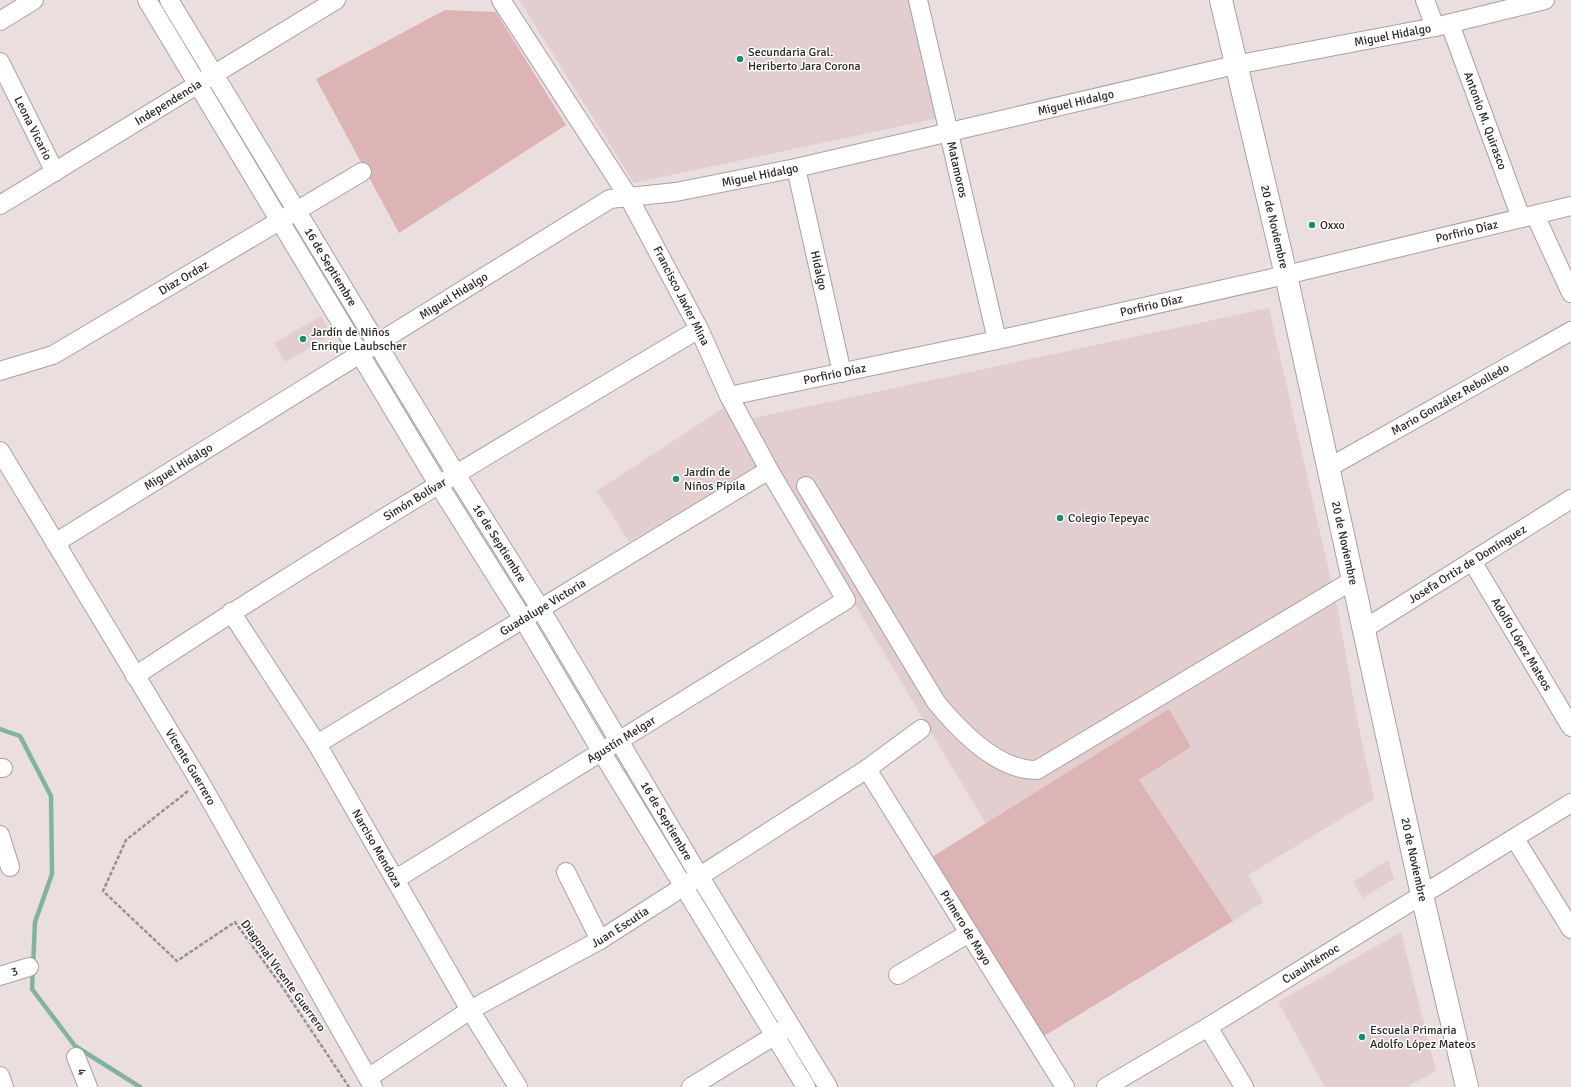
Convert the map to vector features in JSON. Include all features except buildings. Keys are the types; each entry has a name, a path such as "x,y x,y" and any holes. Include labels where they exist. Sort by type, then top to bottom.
{"main road":[{"name":"20 de Noviembre","path":"1221,0 1235,65 1286,275 1422,895 1467,1087"}],"street":[{"path":"0,21 34,0"},
{"name":"16 de Septiembre","path":"147,0 438,484 523,618 601,751 806,1087"},
{"name":"16 de Septiembre","path":"169,0 298,210 376,343 540,608 700,877 828,1087"},
{"name":"Independencia","path":"0,205 199,85 336,0"},
{"name":"Francisco Javier Mina","path":"501,0 628,196 699,329 730,396 768,470 846,600"},
{"name":"Matamoros","path":"918,0 997,340"},
{"name":"Antonio M. Quirasco","path":"1425,0 1442,25 1528,217 1571,293"},
{"name":"Miguel Hidalgo","path":"55,543 610,198 676,192 796,168 1235,65 1442,25 1545,0"},
{"name":"Leona Vicario","path":"0,62 55,172"},
{"name":"Hidalgo","path":"796,168 842,373"},
{"name":"Diaz Ordaz","path":"0,371 53,355 362,172"},
{"name":"Porfirio Díaz","path":"730,396 997,340 1286,275 1571,206"},
{"name":"Simón Bolívar","path":"135,676 231,612 438,484 699,329"},
{"name":"Mario González Rebolledo","path":"1328,468 1571,330"},
{"name":"Vicente Guerrero","path":"0,451 200,782 371,1083"},
{"name":"Guadalupe Victoria","path":"318,744 768,470"},
{"path":"806,486 936,702 952,722 990,755 1025,770 1037,770 1353,580"},
{"name":"Josefa Ortiz de Domínguez","path":"1364,629 1571,499"},
{"name":"Adolfo López Mateos","path":"1472,561 1571,727"},
{"name":"Agustín Melgar","path":"396,879 846,600"},
{"name":"Narciso Mendoza","path":"231,612 318,744 470,1010 518,1087"},
{"name":"Juan Escutia","path":"371,1083 470,1010 600,940 685,887 867,769 921,729"},
{"name":"Primero de Mayo","path":"867,769 1066,1087"},
{"name":"Cuauhtémoc","path":"1106,1087 1208,1027 1515,839 1571,803"},
{"path":"0,835 10,867"},
{"path":"1515,839 1571,929"},
{"path":"566,872 600,940"},
{"path":"898,975 969,933"},
{"name":"3","path":"0,976 29,968"},
{"path":"691,1087 791,1026"},
{"path":"1208,1027 1244,1087"},
{"name":"4","path":"76,1057 88,1087"},
{"path":"0,1076 4,1087"}],"path":[{"name":"Diagonal Vicente Guerrero","path":"200,782 126,840 103,891 177,961 235,922 283,988 350,1087"}],"shaded area":[{"name":"Secundaria Gral. Heriberto Jara Corona","path":"519,0 911,0 939,118 634,183"},
{"path":"445,10 496,12 566,125 399,233 316,79"},
{"name":"Colegio Tepeyac","path":"1269,308 1339,616 1355,708 1374,799 1248,875 1263,902 1233,921 1139,780 1191,747 1169,709 986,824 745,420"},
{"name":"Jardín de Niños Enrique Laubscher","path":"321,316 331,335 285,362 274,343"},
{"name":"Jardín de Niños Pípila","path":"725,407 757,467 629,542 597,491"},
{"path":"1169,709 1191,747 1139,780 1233,921 1044,1036 932,857"},
{"path":"1388,860 1394,879 1363,898 1353,882"},
{"name":"Escuela Primaria Adolfo López Mateos","path":"1401,932 1436,1071 1407,1087 1325,1087 1278,1002"}],"waterway":[{"path":"0,729 20,736 51,796 52,874 35,922 32,989 75,1046 140,1087"}],"place":[{"name":"Secundaria Gral. Heriberto Jara Corona","path":"740,59"},
{"name":"Oxxo","path":"1312,225"},
{"name":"Jardín de Niños Enrique Laubscher","path":"303,339"},
{"name":"Jardín de Niños Pípila","path":"676,479"},
{"name":"Colegio Tepeyac","path":"1060,518"},
{"name":"Escuela Primaria Adolfo López Mateos","path":"1362,1037"}]}
